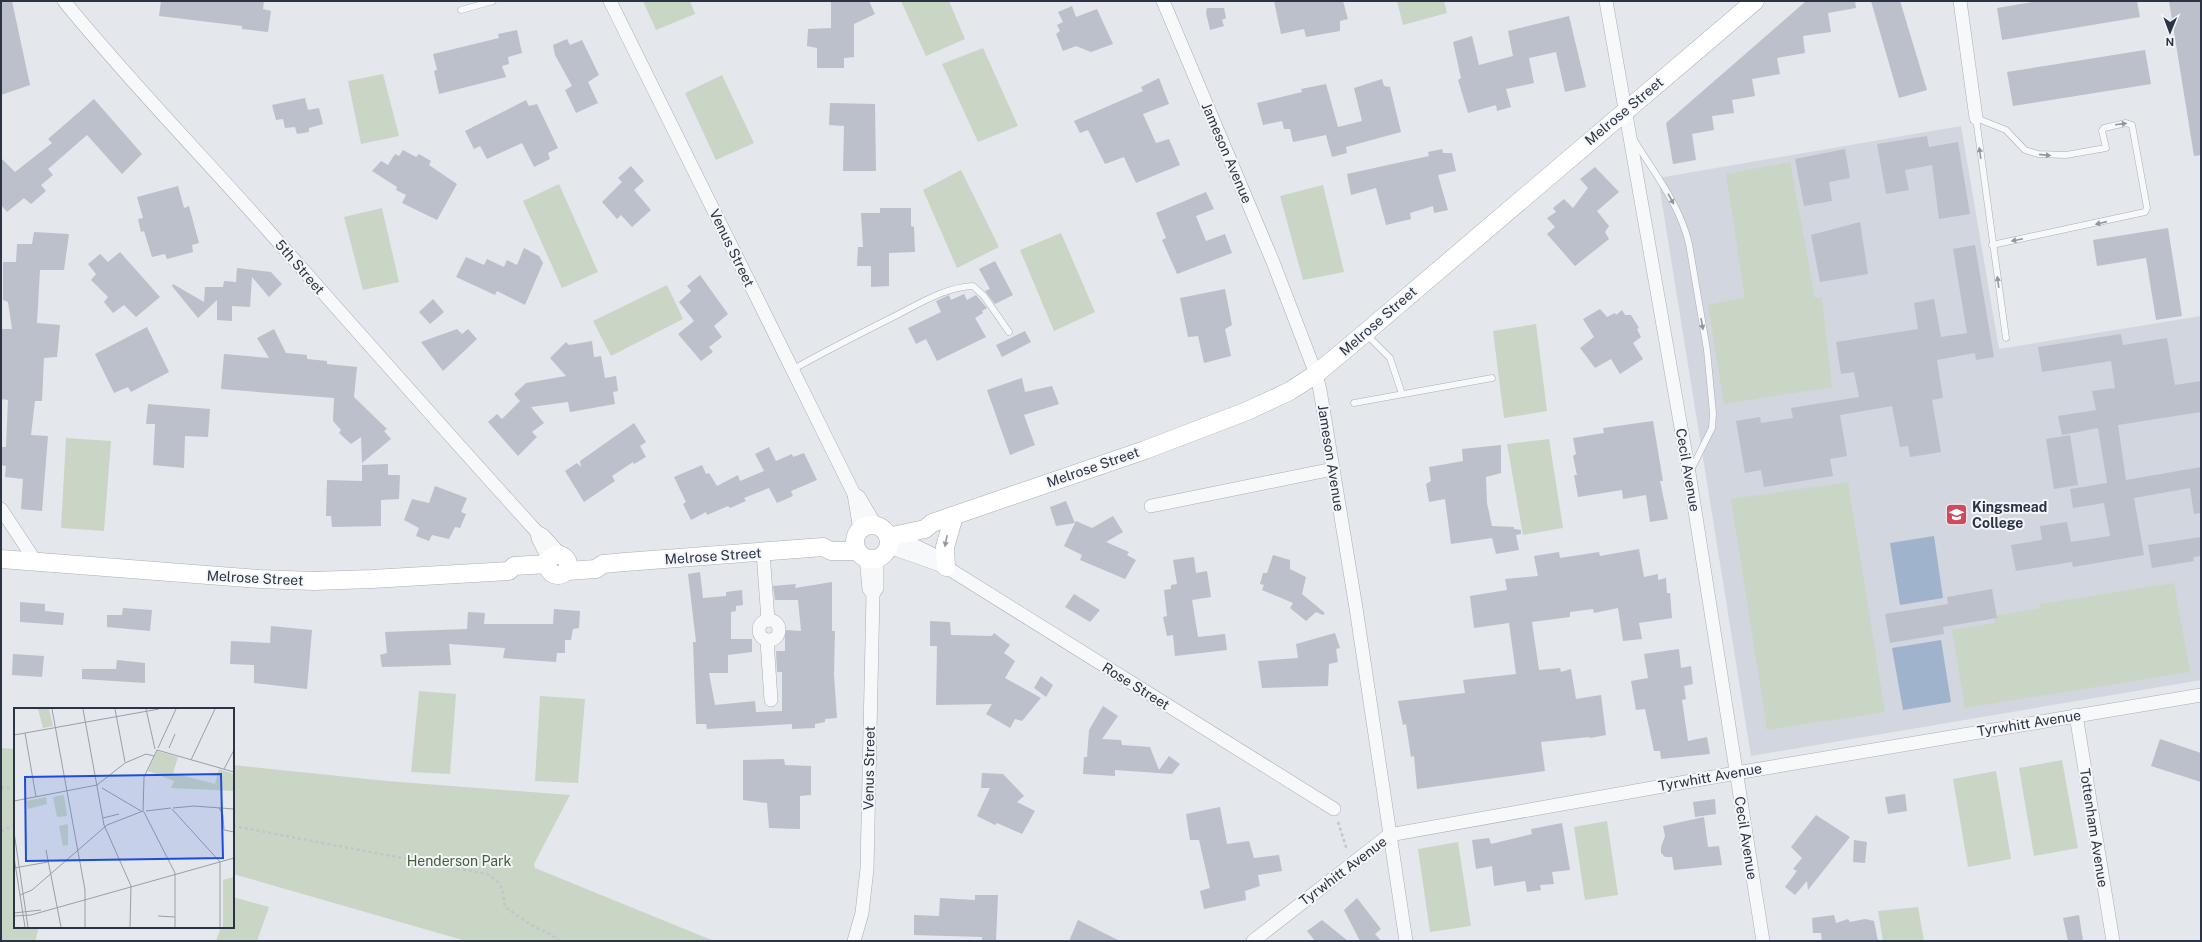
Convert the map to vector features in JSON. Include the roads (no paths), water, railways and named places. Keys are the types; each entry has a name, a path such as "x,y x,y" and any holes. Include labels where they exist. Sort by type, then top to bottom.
{"street":[{"name":"5th Street","path":"64,1 166,120 265,227 438,424 537,532 538,538 557,564"},
{"name":"Venus Street","path":"610,1 854,494 859,497 874,542 877,588 873,594 867,869 862,913 854,941"},
{"name":"Jameson Avenue","path":"1163,1 1273,262 1316,374 1356,608 1388,835 1406,941"},
{"name":"Cecil Avenue","path":"1606,1 1624,111 1689,473 1763,941"},
{"name":"Melrose Street","path":"1,559 260,579 313,581 372,580 510,571 515,575 557,564 596,569 603,564 823,547 831,551 874,542 920,522 932,524 1221,422 1269,402 1316,374 1755,1"},
{"path":"1960,1 1976,118"},
{"path":"1151,506 1333,468"},
{"path":"1,509 36,562"},
{"path":"942,565 945,547 954,516"},
{"name":"Rose Street","path":"874,542 908,542 925,549 942,565 1334,809"},
{"path":"763,552 768,620 760,624 758,627 760,636 767,640 771,700"},
{"name":"Tyrwhitt Avenue","path":"1253,941 1388,835 1736,772 2201,695"},
{"name":"Tottenham Avenue","path":"2076,715 2113,941"}],"lane":[{"path":"461,10 493,1"},
{"path":"1992,245 2141,214 2147,208 2132,126 2129,123 2107,126 2104,128 2102,132 2106,148 2057,156 2025,150 2006,130 1976,118 1992,245 2006,338"},
{"path":"1628,131 1672,200 1685,228 1689,244 1708,356 1713,413 1712,428 1689,473"},
{"path":"792,370 834,346 933,297 959,286 973,286 984,296 1009,332"},
{"path":"1364,333 1390,358 1402,394"},
{"path":"1354,403 1492,378"}],"water":[{"path":"1934,536 1943,598 1900,605 1890,543"},
{"path":"1941,640 1951,702 1903,710 1892,648"}],"place":[{"name":"Kingsmead College","path":"1957,515"}],"park label":[{"name":"Henderson Park","path":"459,861"}]}
